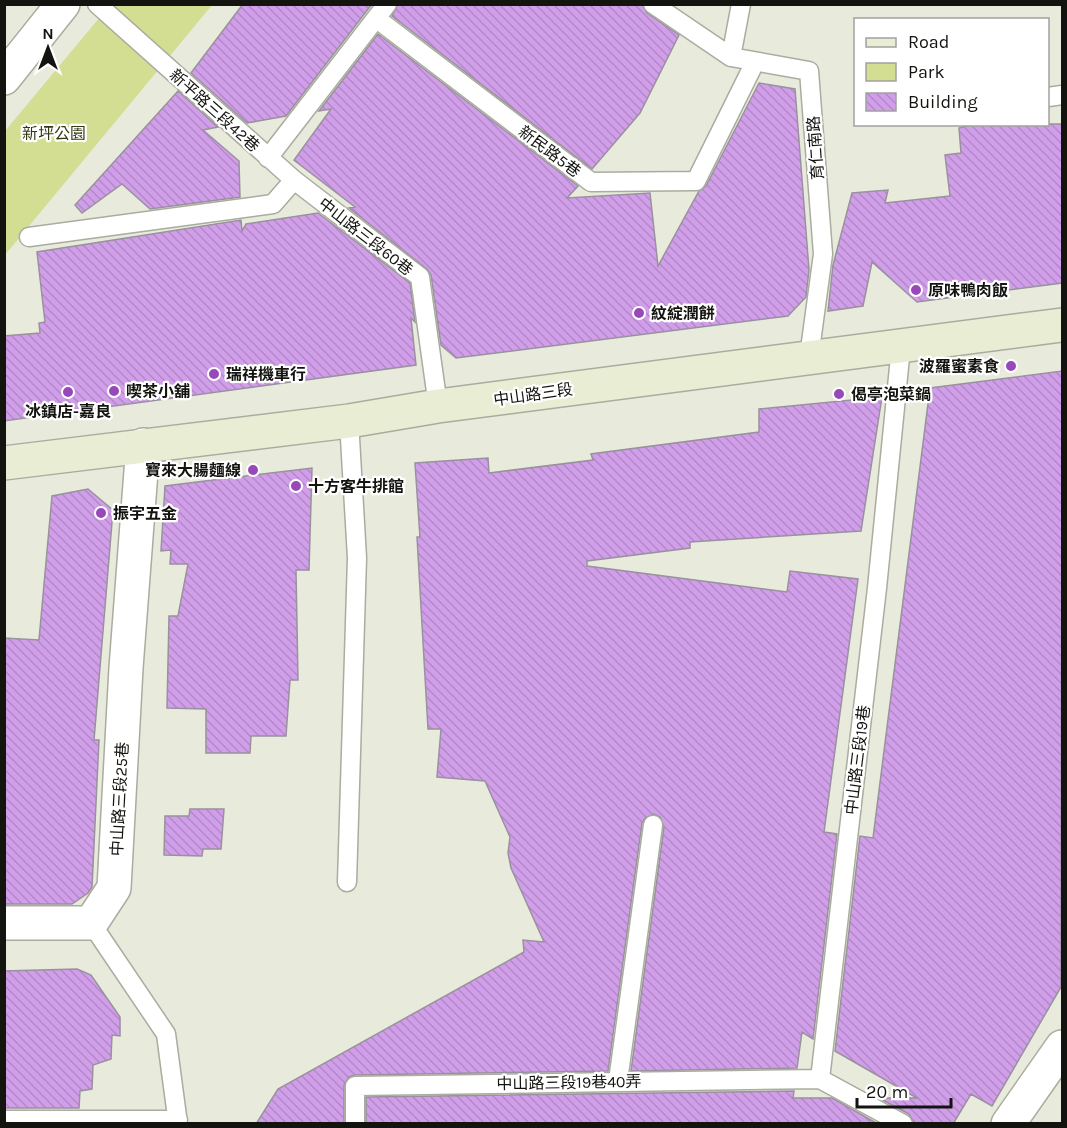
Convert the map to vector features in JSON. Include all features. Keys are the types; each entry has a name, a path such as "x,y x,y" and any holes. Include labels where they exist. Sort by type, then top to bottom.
{"street":[{"path":"4,78 63,4"},
{"name":"中山路三段","path":"4,463 349,421 438,406 1062,325"},
{"name":"中山路三段25巷","path":"91,923 114,888 126,668 143,445"},
{"path":"4,923 91,923"},
{"path":"1008,1124 1062,1047"}],"lane":[{"name":"新平路三段42巷","path":"97,4 268,158 382,12"},
{"name":"育仁南路","path":"653,4 707,43 731,57 809,71 823,254 809,357"},
{"path":"731,57 741,4"},
{"name":"新民路5巷","path":"382,12 591,182 696,181 755,62"},
{"name":"中山路三段60巷","path":"268,158 420,278 438,406"},
{"path":"29,237 273,204 294,180"},
{"name":"中山路三段19巷","path":"820,1079 877,588 901,347"},
{"path":"347,882 357,558 349,421"},
{"path":"618,1081 653,825"},
{"path":"4,1120 178,1122 166,1034 91,923"},
{"path":"820,1079 903,1124"},
{"name":"中山路三段19巷40弄","path":"356,1124 355,1086 820,1079"}],"green space":[{"name":"新坪公園","path":"110,5 212,5 5,255 5,131"}],"building":[{"path":"243,4 372,4 286,116 247,123 191,73"},
{"path":"398,4 642,4 647,13 679,35 640,113 592,169 392,16"},
{"path":"378,34 578,186 567,198 650,193 658,266 699,191 706,186 759,83 795,89 809,270 806,297 788,316 456,358 441,345 431,275 427,269 349,208 355,207 294,160 331,109 319,111"},
{"path":"178,91 218,127 203,130 239,161 240,197 150,209 122,184 82,213 75,205"},
{"path":"1062,124 1062,283 917,302 872,262 863,306 828,311 833,265 852,193 888,190 885,203 950,196 945,155 961,153 959,128"},
{"path":"318,213 410,283 415,322 411,318 416,365 4,421 4,336 40,333 39,323 45,322 37,252 241,220 242,231 246,224"},
{"path":"1062,371 1061,987 992,1106 971,1094 953,1124 914,1124 909,1114 879,1098 917,1098 835,1051 860,836 873,838 930,388"},
{"path":"882,397 861,531 690,542 690,548 587,561 587,566 787,592 790,571 858,579 824,832 837,834 813,1039 802,1032 797,1068 631,1071 664,827 660,817 654,814 645,818 642,823 608,1071 355,1075 349,1077 344,1085 344,1124 256,1124 278,1089 524,952 523,940 544,942 511,868 508,853 510,837 485,781 437,777 441,729 428,729 415,463 488,458 489,473 593,460 591,454 759,432 759,409"},
{"path":"312,468 309,570 296,570 298,680 290,680 286,736 251,736 250,753 206,753 206,709 167,708 169,616 178,616 188,564 170,564 171,550 161,551 165,486"},
{"path":"88,489 113,510 94,740 99,740 92,887 88,893 72,904 4,904 4,638 39,640 52,496"},
{"path":"190,809 224,809 221,849 203,849 202,856 164,855 165,816 189,816"},
{"path":"77,969 91,975 120,1017 120,1036 112,1035 111,1059 93,1065 92,1089 80,1091 79,1108 4,1108 4,971"},
{"path":"794,1091 793,1098 832,1098 878,1124 366,1124 366,1097"}],"place":[{"name":"原味鴨肉飯","path":"916,290"},
{"name":"紋綻潤餅","path":"639,313"},
{"name":"波羅蜜素食","path":"1011,366"},
{"name":"瑞祥機車行","path":"214,374"},
{"name":"喫茶小舖","path":"114,391"},
{"name":"冰鎮店-嘉良","path":"68,392"},
{"name":"偈亭泡菜鍋","path":"839,394"},
{"name":"寶來大腸麵線","path":"253,470"},
{"name":"十方客牛排館","path":"296,486"},
{"name":"振宇五金","path":"101,513"}]}
